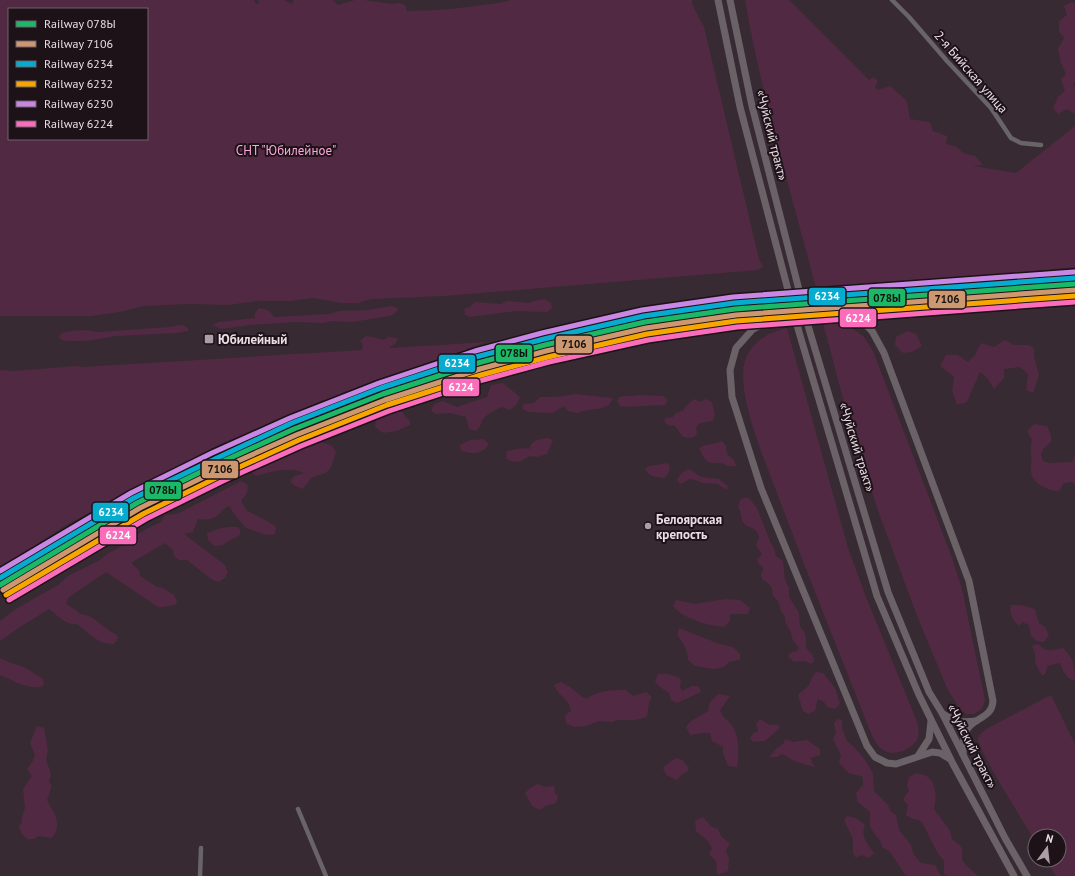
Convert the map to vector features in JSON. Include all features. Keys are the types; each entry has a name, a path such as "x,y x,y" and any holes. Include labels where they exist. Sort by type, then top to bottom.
{"highway":[{"name":"«Чуйский тракт»","path":"718,0 740,107 799,332 877,596 931,720 950,759 1014,876"},
{"name":"«Чуйский тракт»","path":"730,0 752,106 809,329 888,592 929,692 942,713 1005,838 1027,876"},
{"path":"950,759 940,752 918,756 896,764 887,763 875,757 868,746 761,488 732,397 730,370 736,348 747,334 769,320 819,307 840,310 858,317 865,323 872,331 884,353 969,581 993,701 989,712 976,721 966,732 963,754"},
{"path":"942,713 963,723 976,721"},
{"path":"918,756 929,740 931,720"}],"street":[{"name":"2-я Бийская улица","path":"892,0 991,108 1011,138 1022,143 1041,145"},
{"path":"298,809 326,876"},
{"path":"200,876 201,848"}],"green space":[{"name":"СНТ \"Юбилейное\"","path":"0,0 254,0 256,4 259,3 259,0 285,0 292,4 294,0 333,0 338,5 355,0 364,0 392,4 400,3 406,6 406,11 479,6 511,0 692,0 692,4 704,27 759,259 763,266 758,270 444,296 371,299 358,303 342,303 313,298 291,301 258,301 228,305 190,304 143,306 120,312 91,316 0,316"},
{"path":"745,0 789,0 869,80 874,77 878,82 875,87 878,90 890,86 907,101 910,119 930,122 933,131 947,136 946,144 957,147 963,153 975,156 983,165 973,166 1016,173 1075,126 1075,267 817,292 760,74"},
{"path":"1071,2 1075,3 1075,82 1073,84 1075,88 1075,114 1067,109 1058,114 1053,108 1058,97 1065,91 1061,79 1066,74 1061,63 1058,49 1064,38 1059,31 1059,21 1067,15 1064,6"},
{"path":"545,299 551,303 552,308 547,312 516,311 470,317 465,315 464,309 470,307 475,302 501,304 507,301 529,303"},
{"path":"391,306 396,307 398,310 394,314 353,322 296,322 221,329 213,325 218,322 255,318 255,313 259,308 268,310 274,317 329,314 339,311 369,310"},
{"path":"823,323 837,323 846,325 864,337 873,351 951,555 962,589 985,700 982,709 974,714 966,714 959,708 947,688 916,613 881,519 849,421"},
{"path":"182,325 188,328 188,331 177,333 116,336 87,341 65,341 59,338 61,333 74,331 89,330 98,332"},
{"path":"787,328 848,548 866,597 918,724 919,732 917,740 911,747 897,753 883,750 873,738 792,534 749,415 743,379 746,358 754,345 760,340 772,333"},
{"path":"908,331 916,334 922,346 912,352 903,353 895,345 896,337"},
{"path":"366,336 384,340 388,337 398,338 396,343 390,347 391,348 487,342 466,349 465,353 442,358 435,364 405,370 342,393 341,398 334,401 326,403 323,400 256,429 256,431 251,434 219,445 193,458 193,462 180,465 66,525 0,569 0,370 14,371 76,366 83,367 362,350 363,345 360,341"},
{"path":"1005,340 1014,345 1028,345 1034,348 1034,356 1039,375 1033,393 1026,390 1028,374 1020,367 1004,369 1004,378 994,389 988,379 980,372 967,402 957,405 952,390 954,377 940,366 946,355 958,355 968,362 975,355 981,343 994,347"},
{"path":"503,383 520,397 517,404 510,410 501,407 489,414 483,419 476,431 469,429 466,417 450,413 435,414 431,410 434,404 443,401 457,407 487,397 491,385"},
{"path":"575,394 613,398 611,403 603,408 578,413 568,411 564,406 552,413 529,412 522,409 524,404 534,403 540,397 556,397"},
{"path":"638,395 664,396 668,401 665,405 625,407 620,406 617,401 619,397"},
{"path":"694,399 700,402 706,399 712,402 715,414 713,421 700,423 696,427 697,434 694,437 686,438 681,435 674,425 669,426 664,421 666,418 673,417 676,413 683,411 685,407"},
{"path":"398,406 410,421 410,425 396,431 383,433 375,427 376,420 385,414 390,408"},
{"path":"1034,424 1047,426 1051,435 1051,442 1043,449 1041,455 1043,461 1050,463 1072,462 1075,455 1075,485 1072,482 1064,483 1059,491 1055,491 1041,486 1034,479 1031,469 1032,440 1027,431"},
{"path":"547,438 553,440 547,454 537,457 530,456 519,462 510,461 506,458 507,451 523,448 529,449 534,442"},
{"path":"484,439 489,445 482,451 473,453 461,451 460,445 470,440"},
{"path":"722,441 726,446 727,454 734,460 736,466 709,462 699,448 704,445"},
{"path":"306,442 313,444 320,442 331,445 336,452 331,467 326,473 311,478 303,489 290,482 294,476 304,473 292,470 280,470 256,476 250,471 255,467 263,465 271,460 280,459"},
{"path":"668,463 670,469 664,478 650,475 645,469 649,466"},
{"path":"689,469 701,477 719,479 728,486 727,490 717,484 702,483 689,479 680,484 677,480 678,478 683,472"},
{"path":"241,481 248,485 247,493 241,501 247,511 276,527 275,534 266,535 246,528 229,506 211,519 198,519 193,532 184,534 225,565 228,572 225,578 218,582 211,579 187,560 179,560 174,556 173,550 165,543 131,563 139,570 140,576 157,587 163,588 174,595 177,601 175,605 158,607 106,572 68,598 66,604 80,614 95,619 111,632 116,634 118,638 114,644 103,643 90,635 77,624 66,622 49,609 0,641 0,621 16,609 58,585 68,576 100,560 107,554 131,541 138,534 161,522 165,515 177,514"},
{"path":"749,498 757,508 776,556 783,561 785,580 789,588 789,597 799,613 800,627 804,631 806,639 806,648 813,655 814,661 811,664 805,661 794,662 788,656 792,652 797,651 799,648 793,641 785,621 785,616 781,611 778,601 773,596 771,587 762,579 761,574 763,567 757,560 762,554 756,546 759,537 758,533 743,522 738,507 740,500"},
{"path":"238,527 240,530 240,535 223,545 214,546 208,540 207,533 221,528"},
{"path":"725,599 740,600 750,608 748,614 730,614 730,621 724,627 697,621 683,615 673,606 676,600 695,604"},
{"path":"1011,605 1021,605 1035,609 1039,623 1045,627 1049,635 1044,642 1037,641 1031,636 1029,625 1022,622 1019,626 1017,624 1011,614"},
{"path":"679,628 717,643 733,647 740,654 740,660 729,662 724,667 714,669 695,666 688,660 685,646 677,635"},
{"path":"1038,644 1048,650 1063,648 1073,662 1075,679 1072,680 1068,677 1063,671 1060,663 1047,666 1046,673 1042,676 1035,662 1035,653 1032,646"},
{"path":"0,658 30,671 43,679 44,685 39,687 27,686 0,675"},
{"path":"816,672 823,673 835,688 840,704 835,709 827,707 824,702 818,699 815,711 808,714 803,711 798,695 807,687"},
{"path":"658,674 668,674 680,678 680,687 682,691 692,686 699,686 701,692 677,703 671,700 669,693 655,682"},
{"path":"561,682 586,699 601,692 610,690 626,690 633,696 646,692 652,697 649,703 647,717 635,720 618,720 612,722 600,721 586,726 574,727 566,723 565,715 571,711 570,707 554,685"},
{"path":"718,694 730,696 720,710 723,717 734,728 736,734 738,751 737,767 728,766 723,753 723,747 712,741 710,733 690,735 686,727 691,721 708,711 710,702"},
{"path":"1051,695 1075,744 1075,876 1056,876 1051,868 1067,868 1067,828 1027,828 993,772 978,739 988,728"},
{"path":"760,719 770,725 778,725 780,728 765,741 753,742 750,738 758,731 756,724"},
{"path":"837,719 842,720 842,728 847,741 863,757 873,773 874,791 888,805 891,812 896,815 899,830 911,845 914,855 921,863 935,865 941,876 906,876 890,852 882,847 880,840 870,826 870,812 857,801 856,793 863,785 863,777 849,773 839,763 841,755 833,739 836,732 834,724"},
{"path":"37,726 44,728 48,750 46,759 51,774 49,782 52,786 47,800 55,814 57,828 52,838 38,836 34,839 27,839 22,834 19,826 22,822 25,808 23,789 32,776 27,769 33,761 35,755 30,743"},
{"path":"785,739 793,742 807,740 820,749 820,755 811,758 811,761 815,767 794,761 782,754 777,757 769,757 783,744"},
{"path":"676,758 683,760 689,767 688,771 681,775 677,780 666,775 663,768"},
{"path":"916,773 925,775 932,782 936,795 934,809 950,831 952,839 961,847 962,860 978,876 946,876 944,874 944,861 934,847 921,821 910,818 906,815 908,805 903,800 909,791 907,785 909,777"},
{"path":"538,784 545,787 554,786 555,793 558,796 556,803 545,806 540,810 532,806 525,793 530,788"},
{"path":"847,816 861,821 865,825 863,833 867,843 874,853 869,858 861,855 856,858 853,853 853,839 844,820"},
{"path":"703,817 712,827 718,829 721,836 730,844 726,850 729,859 728,871 717,875 716,861 709,854 712,848 708,841 696,831 695,821"}],"rail line":[{"name":"6230","path":"0,571 131,493 212,453 290,418 379,383 475,351 542,333 642,310 733,297 1074,272"},
{"name":"6234","path":"0,578 134,498 292,423 381,388 476,357 544,339 644,316 734,303 1075,278"},
{"name":"078Ы","path":"0,585 137,503 217,464 294,429 383,394 478,363 545,345 645,322 735,309 1075,284"},
{"name":"7106","path":"3,590 140,508 220,469 296,435 385,400 480,369 546,351 646,328 736,315 1075,290"},
{"name":"6232","path":"6,595 143,514 222,475 299,440 387,405 481,375 548,357 647,334 736,321 1075,296"},
{"name":"6224","path":"9,600 146,519 225,480 301,446 389,411 483,380 549,362 648,340 737,327 1075,302"}],"place":[{"name":"Юбилейный","path":"209,339"},
{"name":"Белоярская крепость","path":"648,526"}]}
